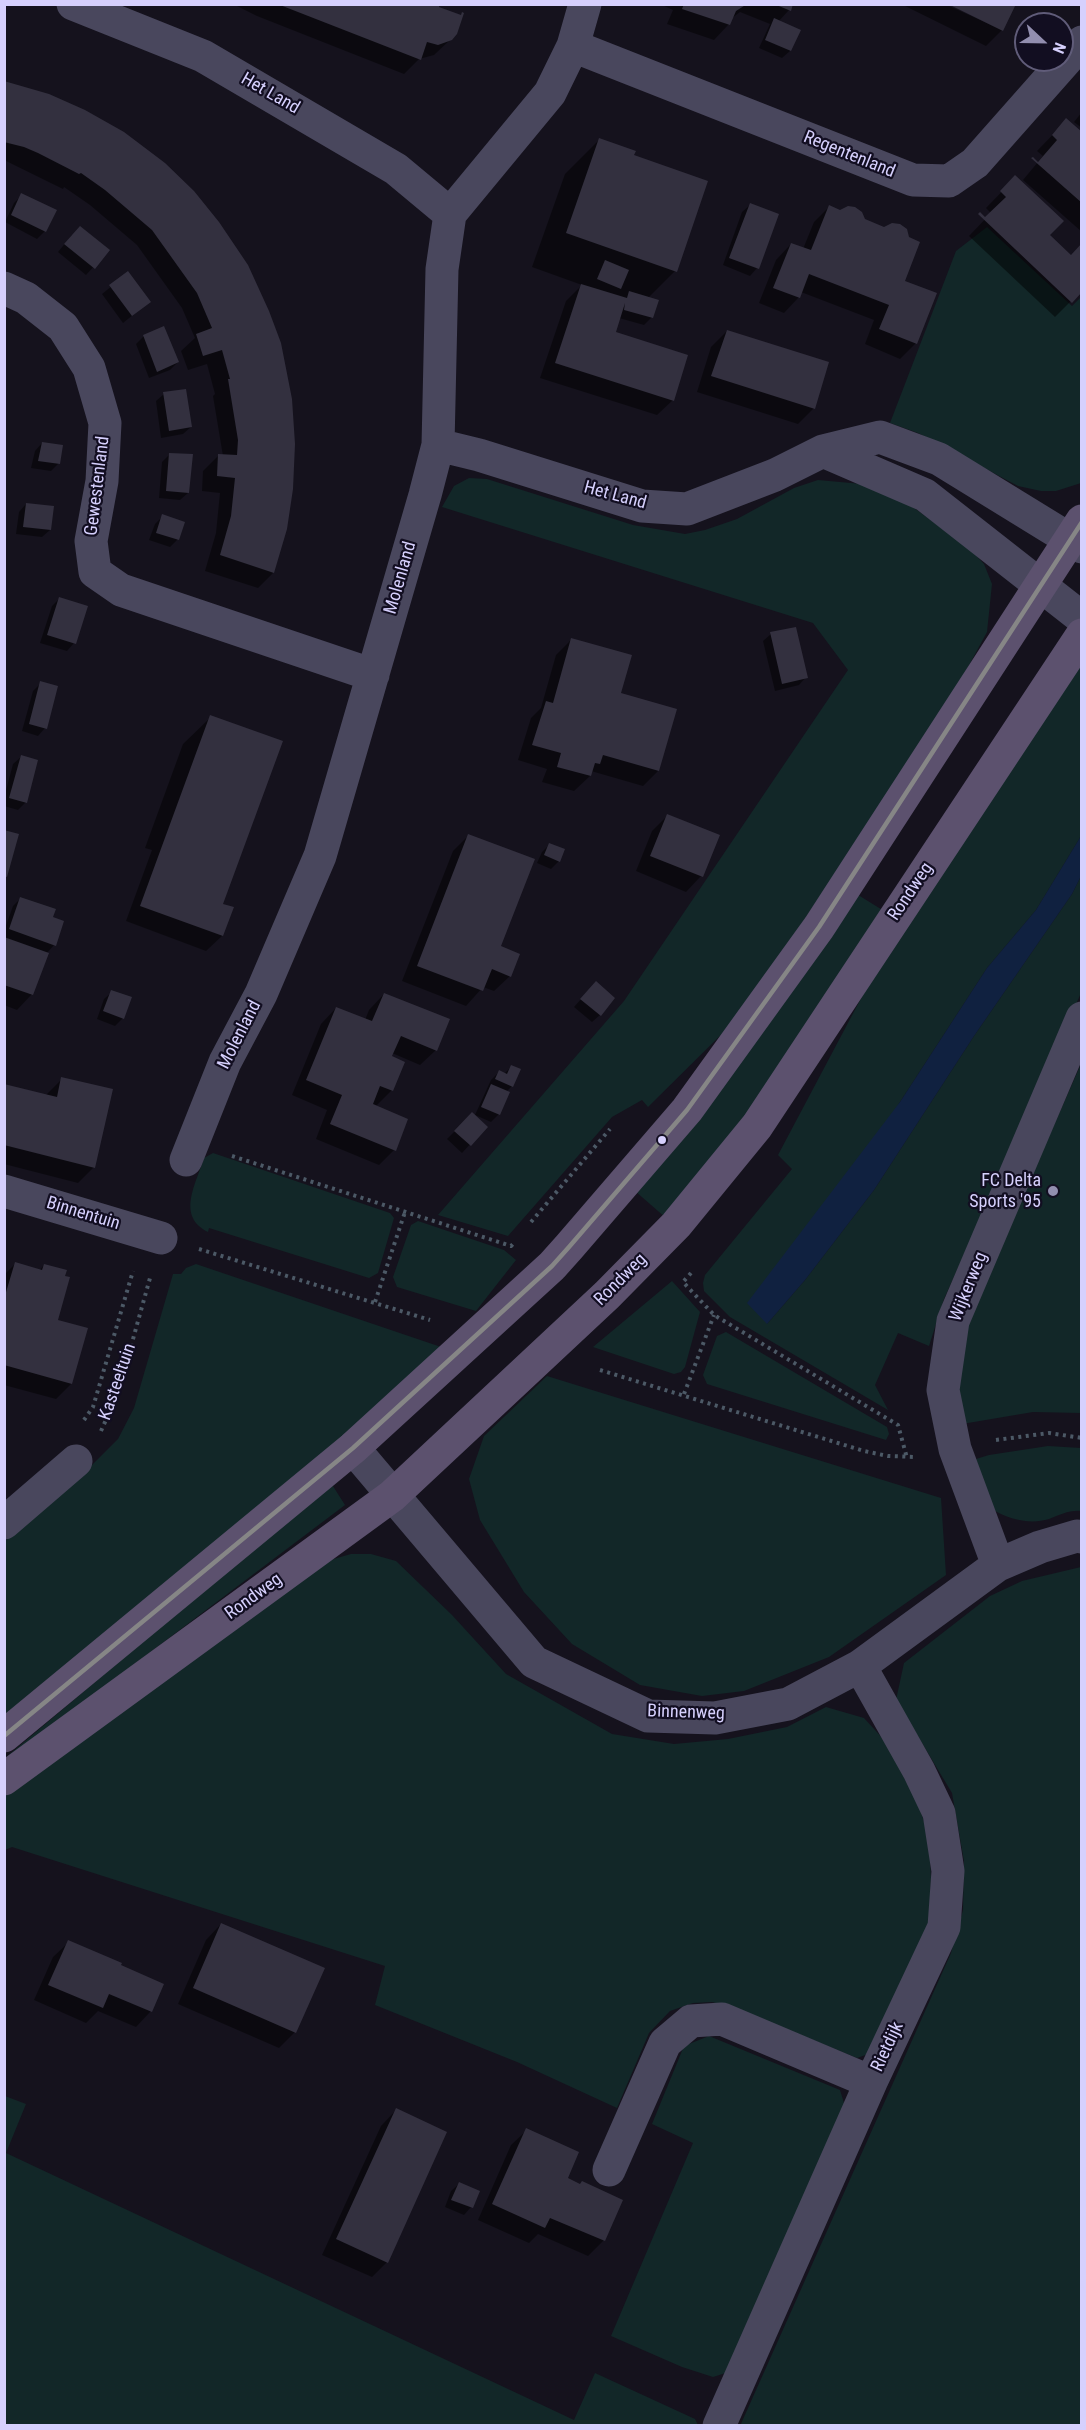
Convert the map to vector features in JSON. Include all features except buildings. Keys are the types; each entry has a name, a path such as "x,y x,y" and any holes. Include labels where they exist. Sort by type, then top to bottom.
{"main road":[{"path":"4,1736 353,1448 552,1266 687,1110 819,927 1038,587 1077,536"},
{"name":"Rondweg","path":"4,1779 392,1496 607,1295 676,1224 757,1125 1082,635"}],"street":[{"name":"Het Land","path":"73,4 203,56 396,169 450,214"},
{"path":"450,214 550,93 573,46 585,4"},
{"name":"Regentenland","path":"573,46 913,180 949,181 975,163 1082,42"},
{"name":"Molenland","path":"189,1151 225,1062 261,994 320,856 438,445 442,269 450,214"},
{"name":"Gewestenland","path":"4,288 26,298 63,327 89,368 105,423 102,480 91,541 95,572 122,590 373,675"},
{"name":"Het Land","path":"438,445 479,455 642,506 687,508 775,476 823,451 880,437 939,459 1077,536"},
{"path":"823,451 925,495 1000,553 1038,587 1082,618"},
{"name":"Wijkerweg","path":"998,1565 955,1449 943,1390 953,1321 1082,1018"},
{"name":"Binnentuin","path":"4,1191 153,1235"},
{"name":"Binnenweg","path":"353,1448 534,1662 648,1716 715,1718 788,1704 860,1666 998,1565 1040,1547 1077,1536 1082,1538"},
{"path":"4,1523 76,1461"},
{"name":"Rietdijk","path":"719,2426 871,2082 944,1927 948,1871 939,1813 919,1771 860,1666"},
{"path":"609,2170 665,2043 691,2021 722,2019 871,2082"}],"path":[{"path":"526,1228 610,1129"},
{"path":"189,1151 405,1212 511,1246 519,1237"},
{"path":"375,1302 405,1212"},
{"path":"83,1421 93,1407 153,1235 432,1321"},
{"name":"Kasteeltuin","path":"76,1461 101,1431 118,1393 153,1235"},
{"path":"698,1265 683,1282 714,1315 898,1425 908,1458"},
{"path":"684,1394 714,1315"},
{"path":"600,1370 864,1451 908,1458 924,1457 1023,1435 1049,1433 1082,1438"}],"green space":[{"path":"987,227 1072,306 1081,297 1081,483 1056,491 1041,491 1018,486 918,433 890,423 956,251"},
{"path":"469,478 487,479 633,525 685,534 737,519 794,488 818,480 862,484 910,505 969,548 984,564 992,584 987,632 947,706 740,1016 648,1107 642,1100 612,1117 508,1236 438,1215 624,1001 848,670 813,623 442,507 454,486"},
{"path":"1081,652 1081,836 1036,910 987,968 900,1102 767,1324 805,1280 874,1190 974,1036 1072,894 1081,876 1081,993 944,1299 929,1346 898,1333 875,1385 888,1410 730,1317 704,1291 705,1275 792,1169 778,1155 884,955"},
{"path":"855,893 884,911 753,1107 666,1218 635,1191"},
{"name":"FC Delta Sports '95","path":"1081,1064 1081,1413 1033,1412 962,1424 955,1371 968,1319"},
{"path":"213,1153 390,1213 394,1218 378,1273 369,1278 209,1228 208,1232 198,1225 191,1208 193,1189 204,1158"},
{"path":"418,1221 504,1250 516,1260 476,1311 397,1287 393,1277 411,1225"},
{"path":"196,1264 447,1349 5,1726 5,1541 92,1465 118,1439 134,1408 173,1274 181,1274 186,1268"},
{"path":"672,1281 700,1312 685,1367 681,1372 674,1374 593,1347"},
{"path":"726,1332 887,1427 889,1434 886,1440 707,1384 703,1375 717,1336"},
{"path":"547,1376 941,1498 946,1575 829,1657 744,1691 702,1696 640,1685 572,1644 524,1592 480,1520 469,1479 484,1436"},
{"path":"1048,1446 1081,1448 1081,1511 1069,1512 1042,1521 1027,1521 993,1510 976,1459"},
{"path":"331,1483 345,1505 5,1762 5,1758"},
{"path":"351,1554 371,1554 396,1561 452,1615 506,1674 612,1734 674,1744 728,1739 787,1727 826,1707 864,1718 886,1742 918,1803 929,1837 931,1879 929,1923 874,2052 857,2058 734,2008 712,2002 693,2003 670,2011 649,2033 617,2108 517,2062 375,2005 385,1966 12,1847 5,1850 5,1796 330,1560"},
{"path":"1081,1567 1081,2425 740,2426 951,1953 963,1910 964,1861 952,1793 896,1700 904,1663 990,1596 1022,1581"},
{"path":"709,2036 840,2090 847,2113 732,2371 713,2377 682,2367 611,2336 693,2143 652,2124 684,2046"},
{"path":"5,2096 26,2104 6,2153 574,2420 595,2373 695,2419 698,2425 5,2425"}],"water":[{"path":"1081,836 1081,876 1072,894 974,1036 874,1190 805,1280 767,1324 747,1303 900,1102 987,968 1036,910"}],"transit line":[{"path":"4,1736 353,1448 552,1266 569,1247 687,1110 819,927 1082,522"}],"place":[{"name":"FC Delta Sports '95","path":"1053,1191"}]}
